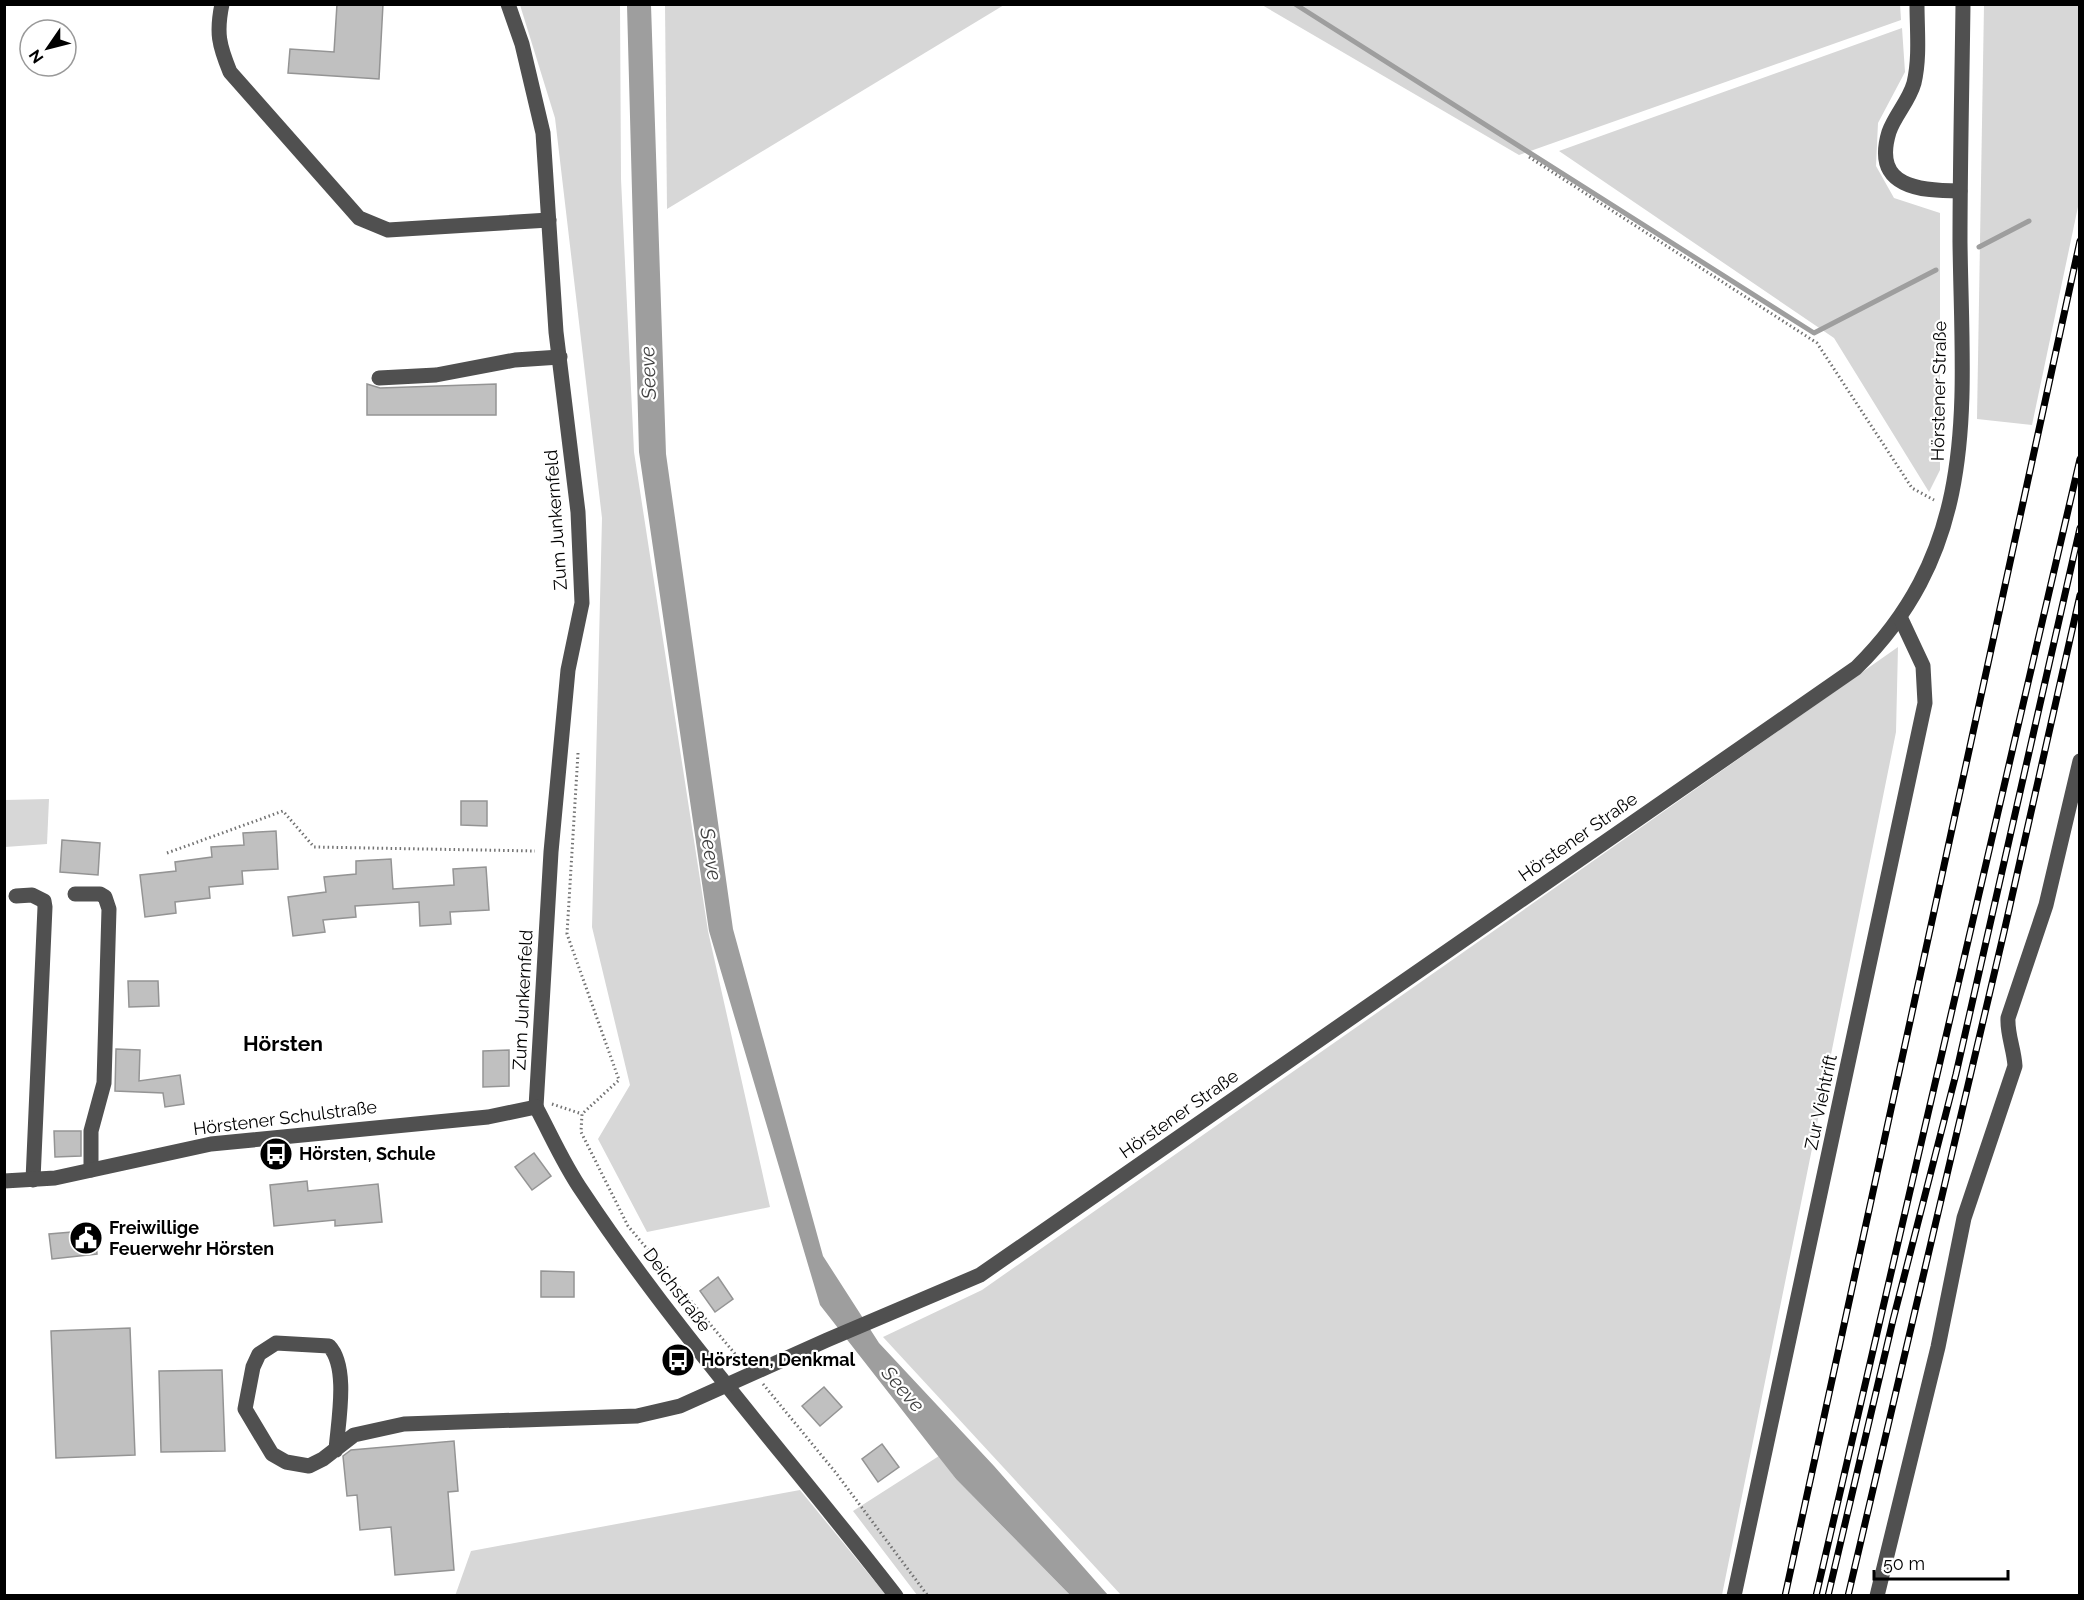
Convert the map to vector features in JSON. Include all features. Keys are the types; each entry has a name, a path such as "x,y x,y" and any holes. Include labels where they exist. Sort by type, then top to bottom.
{"street":[{"path":"222,4 218,21 218,45 230,72 359,218 388,230 549,220"},
{"name":"Zum Junkernfeld","path":"508,4 522,44 543,133 560,357 578,512 582,603 568,670 551,852 536,1107"},
{"path":"1917,4 1914,82 1903,109 1890,130 1885,151 1892,172 1906,186 1927,191 1960,191"},
{"name":"Hörstener Straße","path":"336,1450 354,1436 404,1424 637,1416 680,1406 980,1275 1856,668 1901,619 1923,579 1942,536 1956,482 1961,424 1960,191 1963,4"},
{"path":"379,378 436,375 515,360 560,357"},
{"name":"Zur Viehtrift","path":"1734,1596 1925,704 1923,666 1901,619"},
{"path":"1877,1596 1938,1347 1964,1218 2015,1066 2013,1041 2007,1030 2008,1018 2046,904 2079,761"},
{"path":"75,894 100,894 105,897 109,909 104,1083 91,1131 91,1170"},
{"path":"16,896 39,897 44,901 45,907 33,1180"},
{"name":"Hörstener Schulstraße","path":"4,1181 55,1178 211,1144 488,1117 536,1107"},
{"name":"Deichstraße","path":"536,1107 580,1189 629,1259 726,1385 896,1596"},
{"path":"276,1343 329,1346 337,1354 341,1390 336,1450 309,1466 286,1462 272,1454 245,1409 247,1390 259,1354 276,1343"}],"path":[{"path":"1529,157 1817,343 1912,488 1949,508"},
{"path":"579,745 567,934 619,1080 582,1114 581,1132 628,1226 740,1361"},
{"path":"167,853 283,811 314,847 551,852"},
{"path":"536,1107 552,1103 582,1114"},
{"path":"759,1370 764,1389 836,1473 928,1596"}],"shaded area":[{"path":"665,4 1004,4 1004,5 667,209"},
{"path":"1900,4 1901,20 1519,155 1262,5"},
{"path":"520,5 620,5 621,179 634,452 708,931 770,1207 647,1232 598,1139 630,1085 592,927 602,518 555,118"},
{"path":"1984,5 2079,5 2079,202 2032,425 1977,419"},
{"path":"1902,28 1905,72 1878,123 1876,166 1894,198 1940,213 1940,470 1929,492 1834,338 1559,151"},
{"path":"1898,647 1896,732 1722,1595 1121,1595 883,1337 982,1290"},
{"path":"49,799 47,844 5,847 5,800"},
{"path":"939,1456 956,1479 1070,1595 917,1595 853,1511"},
{"path":"800,1490 886,1595 455,1596 471,1551"}],"water":[{"name":"Seeve","path":"627,5 651,5 666,454 733,929 823,1256 879,1343 994,1466 1108,1595 1070,1595 956,1479 820,1305 709,931 639,452"}],"building":[{"path":"337,4 383,4 379,79 288,73 290,49 334,52"},
{"path":"367,384 380,388 496,384 496,415 367,415"},
{"path":"461,801 487,801 487,826 461,825"},
{"path":"276,831 278,869 242,871 243,884 209,887 210,898 175,902 176,913 145,917 140,875 176,871 175,862 212,857 211,847 244,845 243,833"},
{"path":"62,840 100,843 98,875 60,872"},
{"path":"391,859 393,889 454,885 453,869 486,867 489,910 450,912 451,924 420,926 419,902 355,906 356,917 323,920 325,932 293,936 288,897 326,892 324,877 356,874 356,861"},
{"path":"128,981 158,981 159,1006 129,1007"},
{"path":"116,1049 140,1050 139,1081 180,1075 184,1104 165,1107 163,1093 115,1091"},
{"path":"509,1050 509,1086 483,1087 483,1051"},
{"path":"54,1131 81,1131 81,1156 55,1157"},
{"path":"534,1153 551,1176 532,1190 515,1167"},
{"path":"307,1181 308,1191 378,1184 382,1222 335,1226 335,1220 274,1226 270,1185"},
{"path":"95,1230 97,1254 52,1259 49,1234"},
{"path":"541,1271 574,1272 574,1297 541,1297"},
{"path":"718,1277 733,1299 715,1312 700,1291"},
{"path":"130,1328 135,1455 56,1458 51,1331"},
{"path":"222,1370 225,1451 161,1452 159,1371"},
{"path":"824,1387 842,1407 820,1426 802,1406"},
{"path":"454,1441 458,1491 448,1492 454,1570 395,1575 391,1527 360,1530 357,1495 347,1496 343,1456 351,1450"},
{"path":"882,1444 899,1467 878,1482 862,1459"}],"waterway":[{"path":"1295,4 1814,333 1936,270"},
{"path":"1979,247 2029,221"}],"railway":[{"path":"1785,1596 2080,241"},
{"path":"1816,1596 2080,459"},
{"path":"1828,1596 1893,1320 1956,1074 2080,528"},
{"path":"1848,1596 2004,932 2080,595"}],"place":[{"name":"Hörsten, Schule","path":"276,1154"},
{"name":"Freiwillige Feuerwehr Hörsten","path":"86,1238"},
{"name":"Hörsten, Denkmal","path":"678,1360"}],"district":[{"name":"Hörsten","path":"283,1044"}]}
